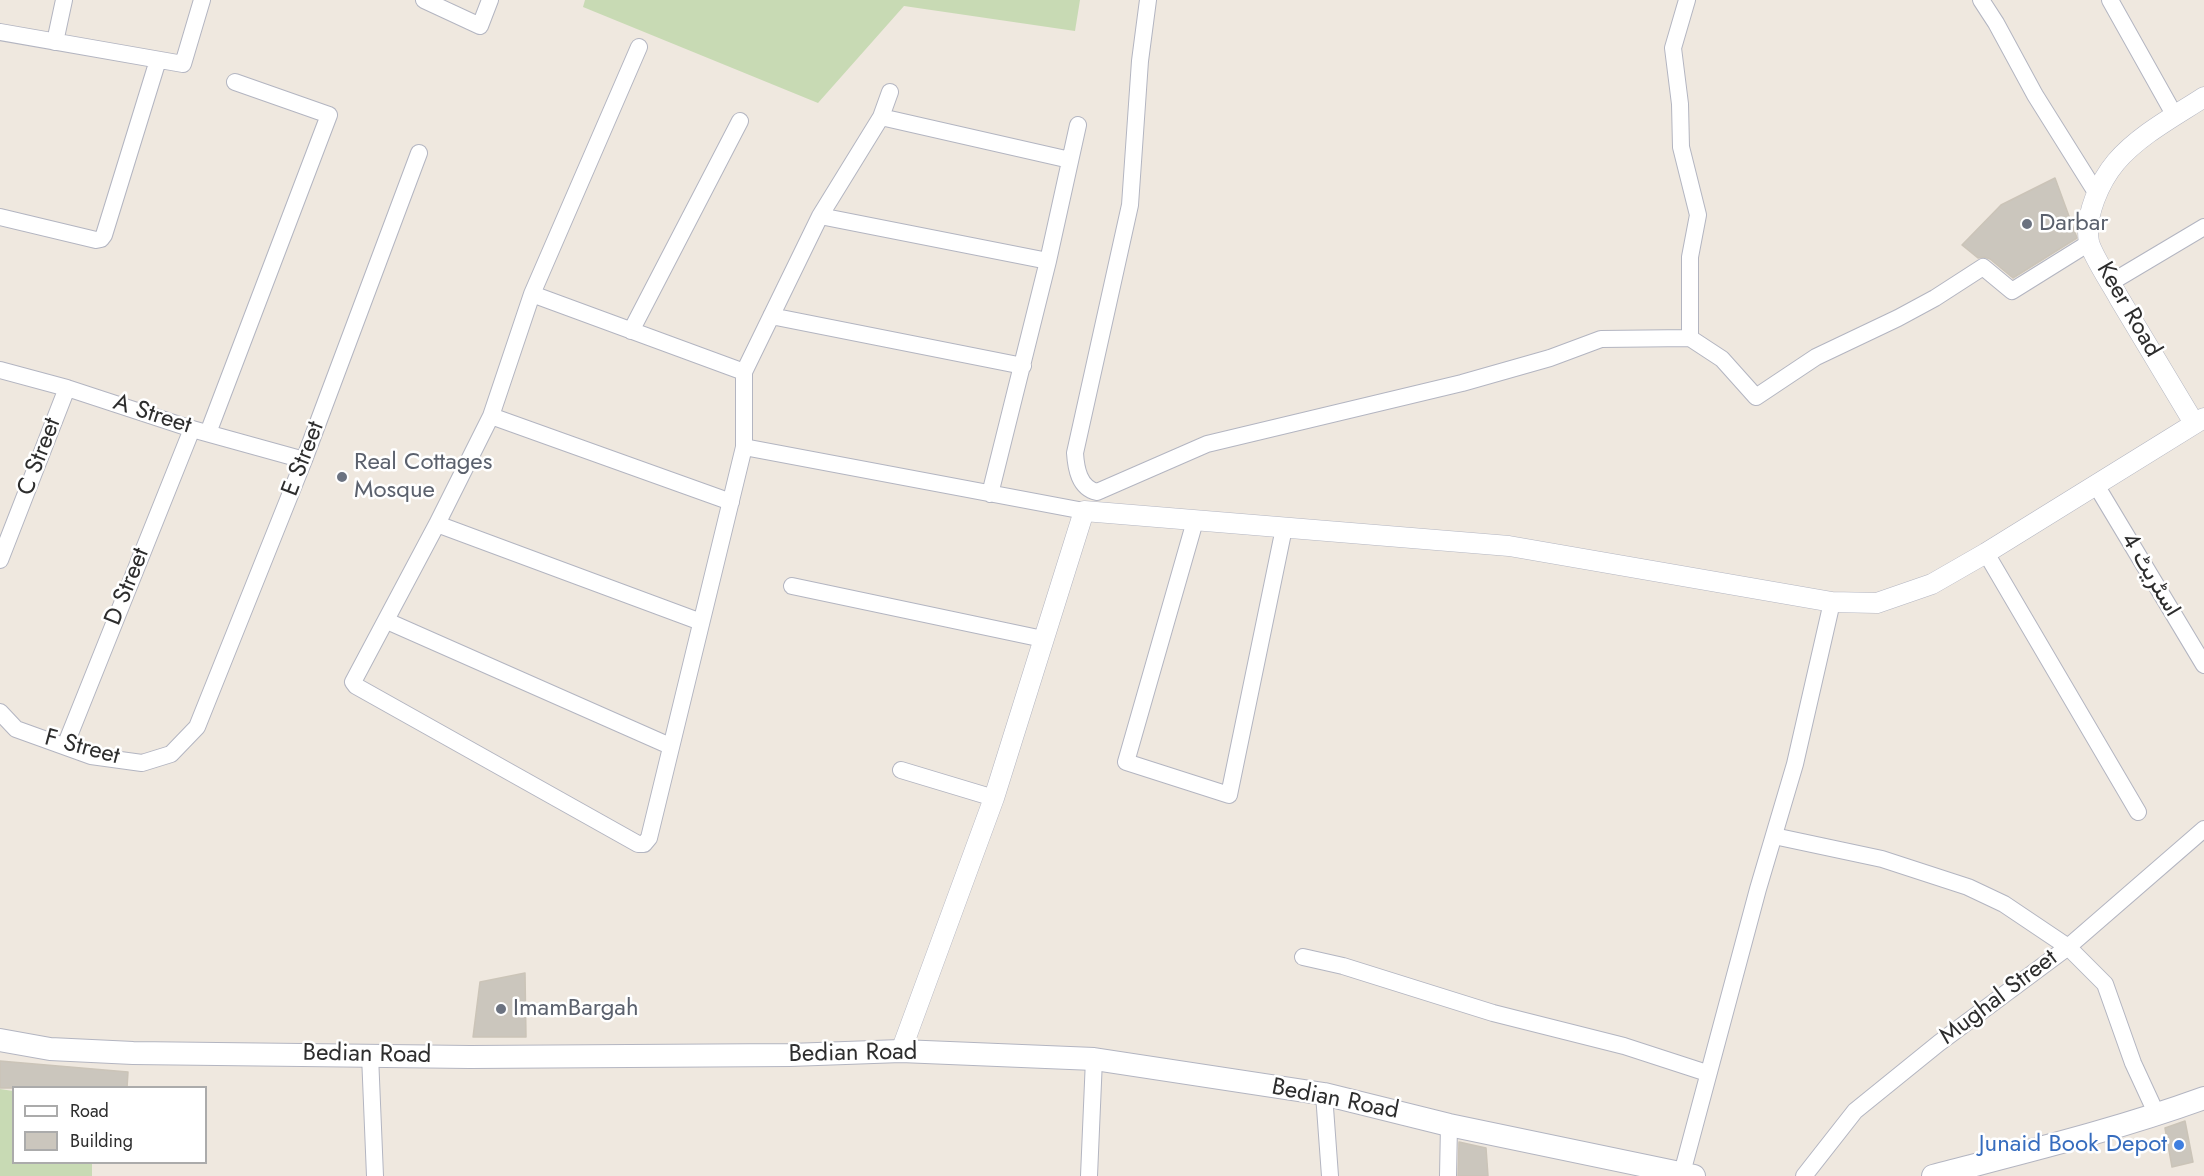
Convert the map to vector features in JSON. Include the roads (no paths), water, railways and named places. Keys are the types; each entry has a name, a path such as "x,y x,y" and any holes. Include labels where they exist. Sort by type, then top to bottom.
{"main road":[{"name":"Bedian Road","path":"0,1040 50,1049 133,1053 470,1057 790,1055 901,1051 1094,1059 1324,1094 1449,1125 1688,1175"},
{"path":"1934,1176 2157,1115 2204,1098"}],"street":[{"path":"55,42 64,0"},
{"path":"0,32 183,64 202,0"},
{"path":"424,0 480,26 490,0"},
{"path":"1148,0 1140,61 1130,205 1075,453 1076,470 1090,491 1096,492 1207,444 1462,382 1550,358 1601,339 1690,338 1722,360 1756,397 1816,357 1898,318 1935,298 1983,267 2012,291 2089,243"},
{"path":"1687,0 1673,48 1680,104 1681,147 1698,215 1690,257 1690,338"},
{"path":"1981,0 2035,95 2097,194"},
{"path":"2110,0 2175,116"},
{"path":"639,47 532,294 491,416 387,621 354,679 356,686 638,844 644,844 649,838 744,447 744,372 820,216 881,117 890,92"},
{"path":"0,217 96,240 101,239 104,236 158,60"},
{"path":"208,433 329,115 235,82"},
{"name":"Keer Road","path":"2199,421 2110,283 2089,243 2089,220 2097,194 2106,176 2129,148 2204,97"},
{"path":"881,117 1070,160"},
{"path":"631,331 740,121"},
{"path":"990,494 1023,366 1078,125"},
{"name":"E Street","path":"171,754 197,727 304,460 419,153"},
{"path":"820,216 1048,261"},
{"path":"2110,283 2204,227"},
{"path":"532,294 744,372"},
{"path":"771,316 1023,366"},
{"name":"A Street","path":"0,370 67,388 192,429 304,460"},
{"name":"C Street","path":"0,560 67,388"},
{"path":"491,416 731,502"},
{"path":"744,447 1084,511 1509,546 1832,602 1877,603 1932,584 2199,421"},
{"name":"D Street","path":"65,746 192,429"},
{"name":"اسٹریٹ 4","path":"2096,485 2204,665"},
{"path":"901,1051 994,798 1084,511"},
{"path":"1195,521 1126,762 1229,795 1284,528"},
{"path":"437,524 701,622"},
{"path":"1986,553 2138,812"},
{"path":"792,586 1043,639"},
{"path":"1688,1175 1707,1073 1795,764 1832,602"},
{"path":"387,621 670,746"},
{"name":"F Street","path":"0,712 16,729 91,756 142,763 171,754"},
{"path":"901,770 994,798"},
{"name":"Mughal Street","path":"1804,1176 1855,1111 1939,1042 2068,947 2204,829"},
{"path":"1774,836 1882,859 1968,887 2004,904 2068,947 2105,984 2133,1063 2157,1115"},
{"path":"1303,957 1343,966 1494,1013 1624,1046 1707,1073"},
{"path":"370,1055 375,1176"},
{"path":"1089,1176 1094,1059"},
{"path":"1324,1094 1330,1176"},
{"path":"1448,1176 1449,1125"}],"place":[{"name":"Darbar","path":"2027,224"},
{"name":"Real Cottages Mosque","path":"342,477"},
{"name":"ImamBargah","path":"501,1009"},
{"name":"Junaid Book Depot","path":"2179,1145"}]}
